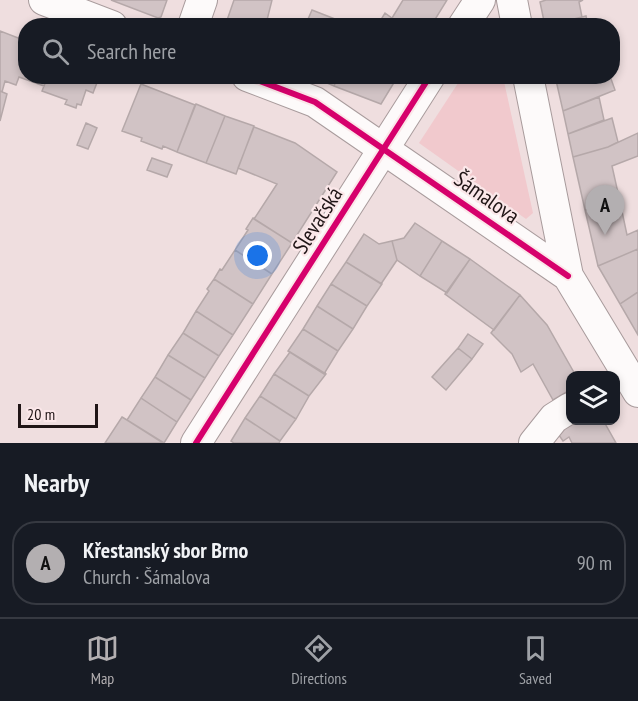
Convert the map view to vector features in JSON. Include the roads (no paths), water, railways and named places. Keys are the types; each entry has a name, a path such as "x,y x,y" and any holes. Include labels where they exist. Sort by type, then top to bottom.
{"street":[{"path":"44,0 91,18"},
{"path":"196,18 202,0"},
{"path":"468,18 480,0"},
{"path":"512,0 515,18"},
{"name":"Šámalova","path":"268,84 315,102 568,276"},
{"name":"Slevačská","path":"196,443 425,84"},
{"name":"Šámalova","path":"530,84 568,276 627,383"},
{"path":"534,443 554,418 566,410"}],"place":[{"name":"Křestanský sbor Brno","path":"605,235"}]}
